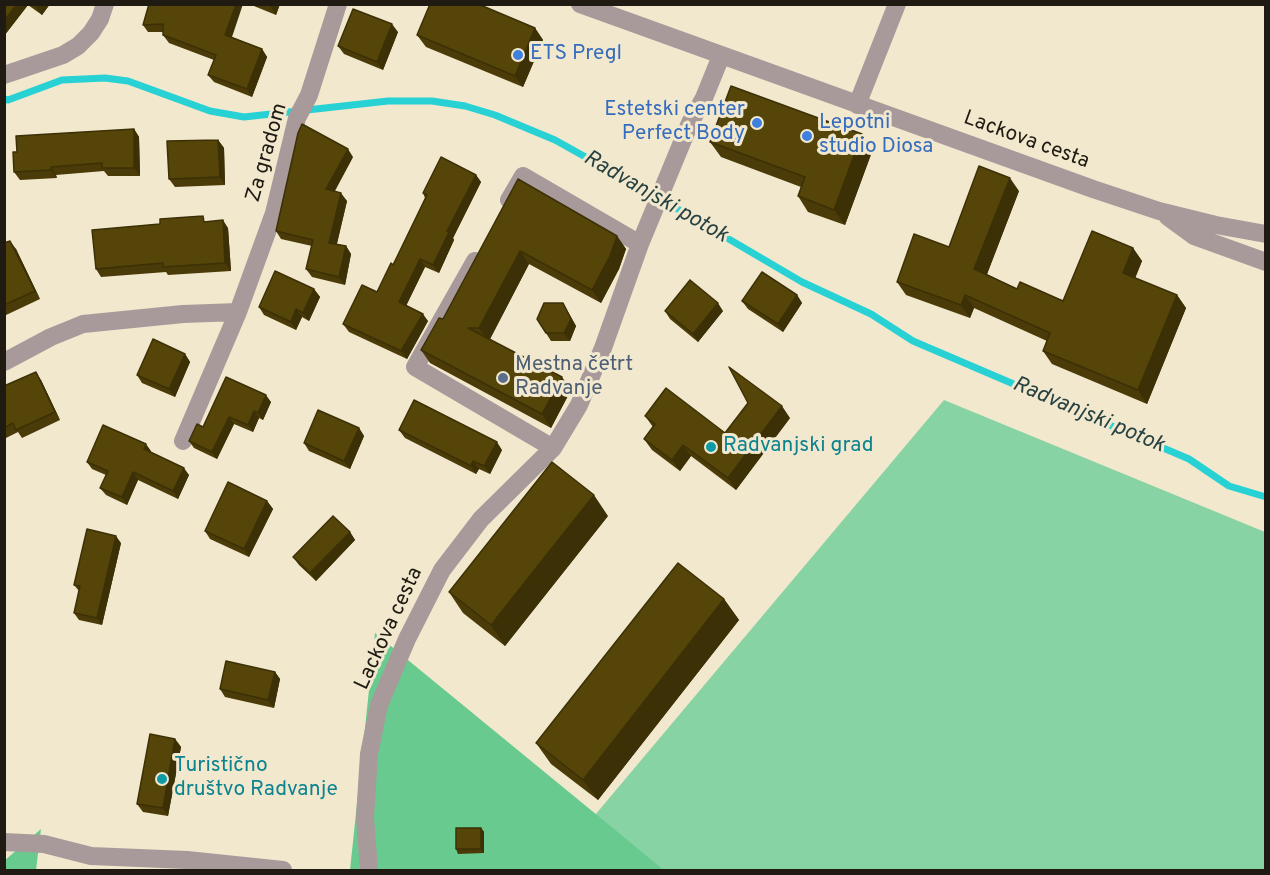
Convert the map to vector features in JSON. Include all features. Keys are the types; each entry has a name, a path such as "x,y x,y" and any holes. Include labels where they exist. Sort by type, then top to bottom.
{"street":[{"path":"4,75 63,56 78,46 91,33 100,19 105,4"},
{"name":"Za gradom","path":"183,441 238,312 274,213 297,118 309,95 338,4"},
{"name":"Lackova cesta","path":"580,4 1093,189 1160,211 1216,225"},
{"path":"857,105 897,4"},
{"name":"Lackova cesta","path":"369,870 365,817 369,754 379,705 407,639 442,570 481,519 553,448 579,405 603,348 640,244 721,56"},
{"path":"500,216 523,176 640,244"},
{"path":"1160,211 1194,236 1266,262"},
{"path":"1216,225 1266,234"},
{"path":"1216,225 1266,244"},
{"path":"483,246 415,367 553,448"},
{"path":"4,362 51,337 83,324 183,314 238,312"},
{"path":"4,842 44,844 91,856 187,860 284,870"}],"green space":[{"path":"944,400 1265,532 1265,870 664,870 595,815"},
{"path":"375,633 664,870 350,870"},
{"path":"41,829 36,870 5,870 4,861"}],"building":[{"path":"4,4 17,4 4,21"},
{"path":"149,4 236,4 225,35 262,49 247,89 208,75 216,55 163,35 163,24 143,25"},
{"path":"430,4 478,4 535,28 515,76 417,35"},
{"path":"353,9 392,24 377,62 338,46"},
{"path":"731,86 862,134 834,210 798,196 805,177 710,142"},
{"path":"302,124 348,149 326,189 341,193 329,243 346,246 339,277 306,269 313,240 276,231"},
{"path":"134,129 134,168 102,168 102,163 14,172 13,152 17,152 16,136"},
{"path":"218,140 220,177 169,179 167,141"},
{"path":"441,157 476,175 447,231 449,232 433,265 420,259 399,302 423,314 401,351 343,324 362,285 377,292 391,263 393,265 427,195 423,193"},
{"path":"979,166 1010,178 974,269 1017,289 1020,282 1063,301 1092,231 1133,248 1123,273 1177,295 1138,390 1043,351 1050,333 965,295 961,305 897,282 914,234 949,247"},
{"path":"518,179 617,236 610,256 592,290 520,251 479,328 468,328 562,377 542,414 421,350 439,318 443,319"},
{"path":"203,216 204,222 223,220 225,263 163,267 163,263 96,269 92,230 160,224 160,219"},
{"path":"10,241 35,291 4,305 4,243"},
{"path":"275,271 314,289 303,313 296,309 291,322 259,307"},
{"path":"762,272 797,295 778,324 742,301"},
{"path":"690,280 718,303 693,334 665,311"},
{"path":"544,303 563,303 571,319 564,333 546,333 537,319"},
{"path":"153,339 185,354 169,389 137,375"},
{"name":"Radvanjski grad","path":"729,367 782,406 728,478 683,445 672,460 644,439 655,424 645,416 666,388 725,433 748,403"},
{"path":"36,372 55,412 16,430 13,423 4,428 4,386"},
{"path":"226,377 266,395 258,413 254,411 248,425 229,417 212,452 189,441 197,424 203,427"},
{"path":"414,400 497,442 484,466 473,461 471,466 399,430"},
{"path":"318,410 359,428 344,461 304,443"},
{"path":"103,425 146,444 144,449 184,468 173,491 133,472 122,497 100,488 108,471 87,462"},
{"path":"552,462 594,495 491,625 449,592"},
{"path":"228,482 267,501 244,549 205,531"},
{"path":"333,516 350,532 310,573 293,557"},
{"path":"87,529 116,536 97,618 74,613 80,586 74,585"},
{"path":"678,563 724,599 583,780 536,743"},
{"path":"226,661 275,672 268,700 220,689"},
{"name":"Turistično društvo Radvanje","path":"150,734 175,739 163,808 137,804"},
{"path":"456,828 481,828 481,849 456,849"}],"waterway":[{"name":"Radvanjski potok","path":"4,99 8,100 62,80 105,78 128,81 210,111 244,117 388,101 432,101 465,106 495,115 555,140 802,282 871,314 913,341 1189,459 1229,486 1266,497"}],"place":[{"name":"ETS Pregl","path":"518,55"},
{"name":"Estetski center Perfect Body","path":"757,123"},
{"name":"Lepotni studio Diosa","path":"807,136"},
{"name":"Mestna četrt Radvanje","path":"503,378"},
{"name":"Radvanjski grad","path":"711,447"},
{"name":"Turistično društvo Radvanje","path":"162,779"}]}
